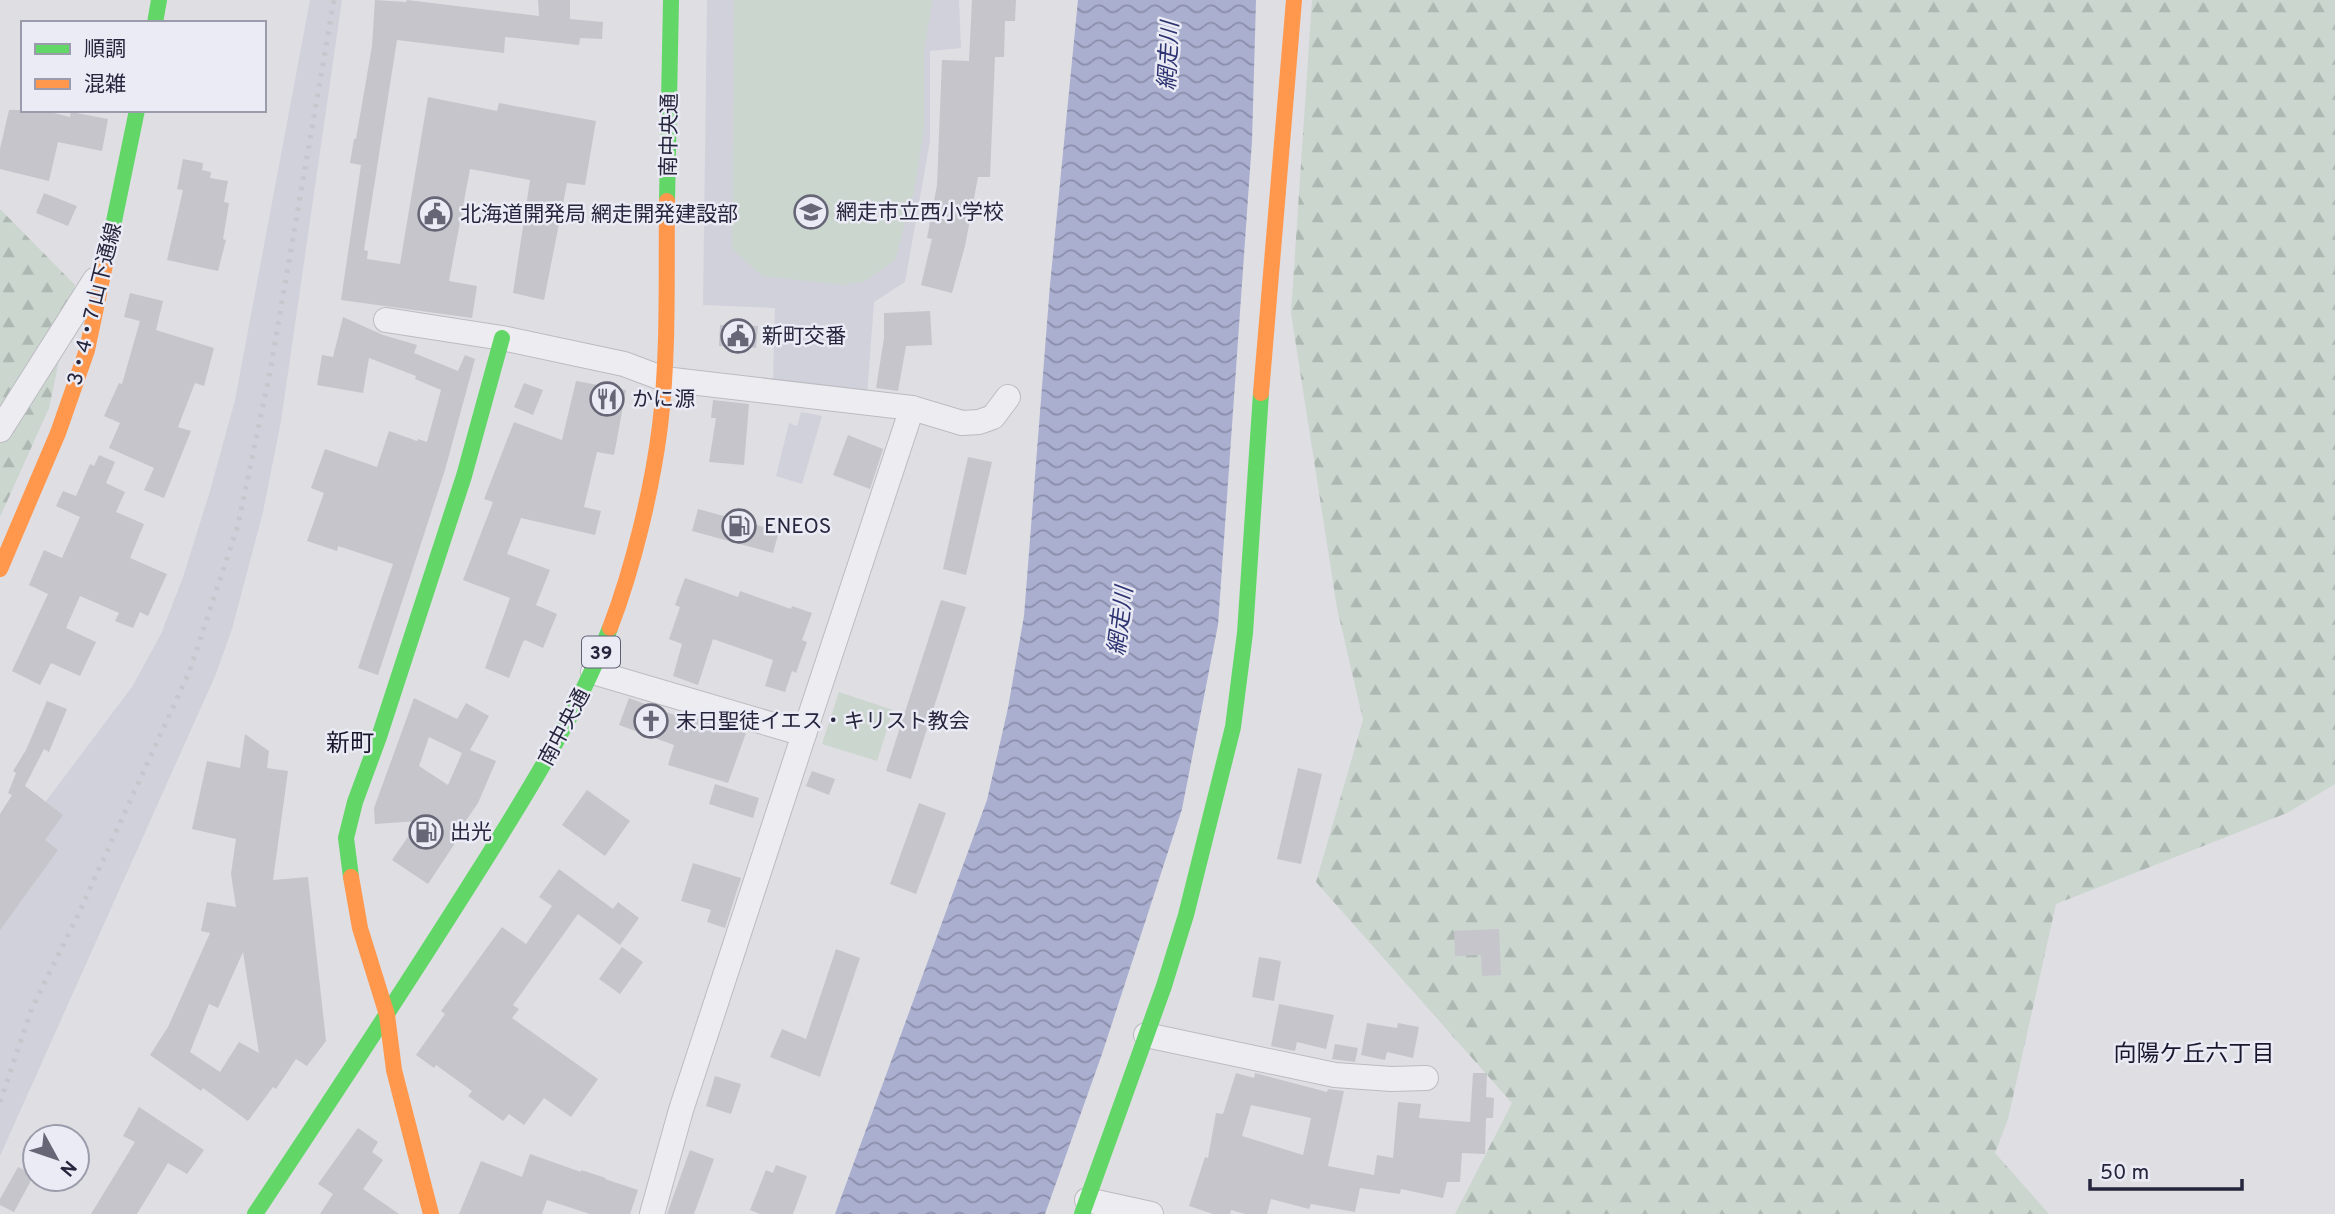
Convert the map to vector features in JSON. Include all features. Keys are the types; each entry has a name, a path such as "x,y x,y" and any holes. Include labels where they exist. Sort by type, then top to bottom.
{"main road":[{"path":"155,21 159,0"},
{"name":"南中央通","path":"255,1214 387,1015 531,787 593,672 617,609 649,492 660,426 664,379 671,0"},
{"path":"1085,1207 1186,915 1233,727 1245,634 1263,354 1294,0"},
{"name":"3・4・7 山下通線","path":"0,569 62,421 87,349 137,112"},
{"path":"430,1214 394,1069 387,1015 360,928 346,838 355,802 379,737 464,476 502,338"}],"street":[{"path":"0,430 106,262"},
{"path":"386,320 502,338 624,364 664,379 912,408 962,423 979,422 993,417 1008,397"},
{"path":"652,1214 681,1110 912,408"},
{"path":"593,672 804,734"},
{"path":"1146,1035 1335,1075 1391,1079 1426,1078"},
{"path":"1085,1207 1151,1214"}],"shaded area":[{"path":"310,0 342,0 281,421 263,512 232,629 216,674 0,1156 0,862 132,687 161,634 183,577 235,400"},
{"name":"網走市立西小学校","path":"707,0 959,0 961,48 930,51 930,141 905,282 874,302 867,395 773,380 775,308 703,305"},
{"path":"801,412 822,416 802,484 776,476 789,423 797,426"}],"green space":[{"name":"網走市立西小学校","path":"734,0 933,0 924,48 924,129 914,192 895,260 864,282 841,285 762,276 732,249"},
{"path":"1312,0 2335,0 2335,784 2287,813 2056,904 2008,1119 1995,1153 2049,1214 1455,1214 1512,1103 1316,882 1363,720 1337,608 1291,313"},
{"path":"0,209 75,285 49,408 0,517"},
{"path":"839,692 893,710 877,761 822,744"}],"water":[{"name":"網走川","path":"1078,0 1256,0 1252,141 1218,625 1182,809 1102,1054 1045,1214 835,1214 987,800 1008,708 1024,616 1050,285"}],"building":[{"path":"375,0 407,0 539,16 538,0 570,0 570,19 603,22 602,39 580,38 579,45 505,37 504,53 397,40 364,250 368,251 367,259 400,264 428,97 497,111 499,103 596,121 585,185 567,183 544,300 513,293 530,180 470,169 449,281 477,286 472,318 341,300 361,165 350,163 372,46"},
{"path":"972,0 1016,0 1015,21 1005,21 1004,57 995,57 990,177 978,177 965,246 952,293 921,285 932,239 927,238 937,185 942,60 969,61"},
{"path":"9,110 50,112 70,117 71,112 108,119 102,151 58,142 49,181 0,169 0,149"},
{"path":"183,159 203,163 202,170 211,172 210,178 228,181 224,202 229,203 223,239 226,240 218,271 167,260 183,190 177,189"},
{"path":"44,193 77,206 68,226 36,213"},
{"path":"130,293 163,301 156,330 214,348 204,386 195,383 178,427 191,431 164,498 144,490 154,468 109,448 120,423 104,416 119,383 122,384 140,321 124,317"},
{"path":"930,311 932,345 906,346 898,391 876,388 884,338 884,313"},
{"path":"343,317 383,335 417,345 414,353 458,371 465,355 475,359 445,470 378,675 358,668 393,564 338,546 337,551 307,541 324,493 311,488 325,449 377,467 389,431 427,442 441,390 415,379 416,376 369,358 363,393 317,385 322,355 333,357"},
{"name":"新町交番","path":"720,325 758,326 756,348 719,346"},
{"path":"576,381 626,390 614,455 597,452 584,507 601,511 595,535 521,518 507,554 550,570 536,605 557,614 543,648 525,640 523,642 509,678 485,668 510,598 463,580 493,502 484,499 514,422 562,440"},
{"path":"524,383 543,390 533,415 514,407"},
{"path":"713,400 749,404 744,465 709,462 716,418 711,418"},
{"path":"848,435 883,449 870,489 833,475"},
{"path":"99,455 115,462 106,483 125,492 116,512 144,524 130,558 167,574 148,616 140,612 133,628 115,621 119,613 80,596 66,628 96,642 80,676 51,663 40,685 12,671 48,594 29,585 44,550 62,558 80,517 56,506 63,491 76,496 90,464 94,466"},
{"path":"968,457 992,462 966,575 943,569"},
{"path":"698,509 779,531 773,553 692,531"},
{"path":"685,578 738,597 740,591 791,609 792,606 812,613 802,640 807,642 796,673 792,671 785,692 765,686 773,660 713,639 698,685 673,676 682,644 669,639 680,607 675,605"},
{"path":"941,600 966,607 911,779 886,771"},
{"path":"414,698 457,719 466,703 489,716 470,750 496,761 478,803 458,832 461,834 428,884 392,860 419,821 375,824 374,808","holes":["429,737 462,753 448,785 419,766"]},
{"path":"629,698 693,722 695,718 746,733 728,783 668,765 674,745 619,725"},
{"path":"47,701 67,709 49,752 44,749 25,786 63,815 45,840 58,850 0,930 0,814 12,795 8,793 16,773 13,771 26,750"},
{"path":"245,734 269,751 267,768 288,771 273,880 308,877 326,1041 307,1066 296,1059 276,1089 273,1087 248,1121 203,1088 201,1091 150,1055 168,1027 210,933 201,931 207,902 236,907 231,874 236,839 192,829 207,761 240,768","holes":["243,952 259,1053 239,1042 220,1072 190,1052 209,1004 218,1008"]},
{"path":"1298,768 1322,774 1301,864 1277,859"},
{"path":"812,771 835,779 829,795 806,786"},
{"path":"715,784 759,798 753,818 709,804"},
{"path":"587,790 630,821 605,856 562,825"},
{"path":"919,803 946,813 916,894 890,884"},
{"path":"693,863 741,878 725,928 707,922 711,910 681,901"},
{"path":"559,869 613,909 618,902 639,918 620,945 578,914 513,1005 519,1009 512,1018 598,1079 571,1117 544,1098 524,1125 509,1114 503,1121 468,1096 472,1091 436,1065 434,1068 416,1055 445,1014 441,1011 502,927 526,944 552,906 539,897"},
{"path":"1499,929 1501,975 1482,976 1481,955 1455,956 1454,931"},
{"path":"622,947 643,962 620,994 599,979"},
{"path":"836,949 860,958 820,1077 770,1057 782,1029 806,1039"},
{"path":"1259,957 1281,961 1274,1001 1252,997"},
{"path":"1279,1004 1334,1015 1326,1049 1297,1042 1295,1051 1271,1046"},
{"path":"1367,1023 1397,1028 1398,1023 1419,1027 1413,1058 1387,1052 1385,1060 1361,1055"},
{"path":"1335,1044 1358,1048 1355,1062 1332,1059"},
{"path":"1236,1073 1254,1078 1255,1073 1327,1092 1328,1089 1344,1091 1328,1166 1374,1175 1377,1155 1393,1158 1398,1102 1421,1104 1419,1118 1470,1122 1473,1073 1487,1073 1486,1097 1494,1098 1493,1118 1486,1118 1485,1154 1462,1153 1460,1182 1447,1182 1443,1198 1401,1189 1400,1194 1360,1188 1355,1212 1311,1204 1309,1209 1271,1199 1267,1214 1245,1214 1231,1210 1230,1214 1213,1214 1189,1206 1205,1157 1208,1158 1216,1113 1223,1114","holes":["1251,1105 1311,1118 1303,1155 1242,1136"]},
{"path":"715,1076 741,1084 731,1114 706,1106"},
{"path":"139,1107 204,1150 187,1174 168,1163 137,1214 91,1214 135,1142 123,1136"},
{"path":"358,1128 378,1142 372,1152 383,1160 363,1189 399,1214 320,1214 333,1194 318,1184"},
{"path":"690,1150 714,1159 694,1214 667,1214"},
{"path":"530,1154 638,1190 630,1214 590,1214 547,1200 542,1214 459,1214 481,1161 522,1177"},
{"path":"776,1165 807,1176 793,1214 760,1214 750,1210 766,1170 773,1173"},
{"path":"18,1167 21,1168 21,1193 24,1193 14,1212 0,1205 0,1199"}],"railway":[{"path":"0,1102 32,1008 77,917 190,670 238,525 269,377 334,0"}],"traffic: fast":[{"path":"155,21 159,0"},
{"path":"667,201 671,0"},
{"path":"106,260 137,112"},
{"path":"351,877 346,838 355,802 379,737 464,476 502,338"},
{"path":"1082,1214 1164,986 1186,915 1233,727 1245,633 1261,393"},
{"path":"255,1214 415,971 526,794 580,696 610,628"}],"traffic: slow":[{"path":"1261,393 1294,0"},
{"path":"610,628 641,528 660,426 666,342 667,201"},
{"path":"0,569 58,433 87,350 106,260"},
{"path":"351,877 360,928 387,1015 394,1070 431,1214"}],"place":[{"name":"網走市立西小学校","path":"811,212"},
{"name":"北海道開発局 網走開発建設部","path":"435,214"},
{"name":"新町交番","path":"738,336"},
{"name":"かに源","path":"607,399"},
{"name":"ENEOS","path":"739,526"},
{"name":"末日聖徒イエス・キリスト教会","path":"651,721"},
{"name":"出光","path":"426,832"}],"district":[{"name":"新町","path":"350,743"},
{"name":"向陽ケ丘六丁目","path":"2194,1053"}]}
